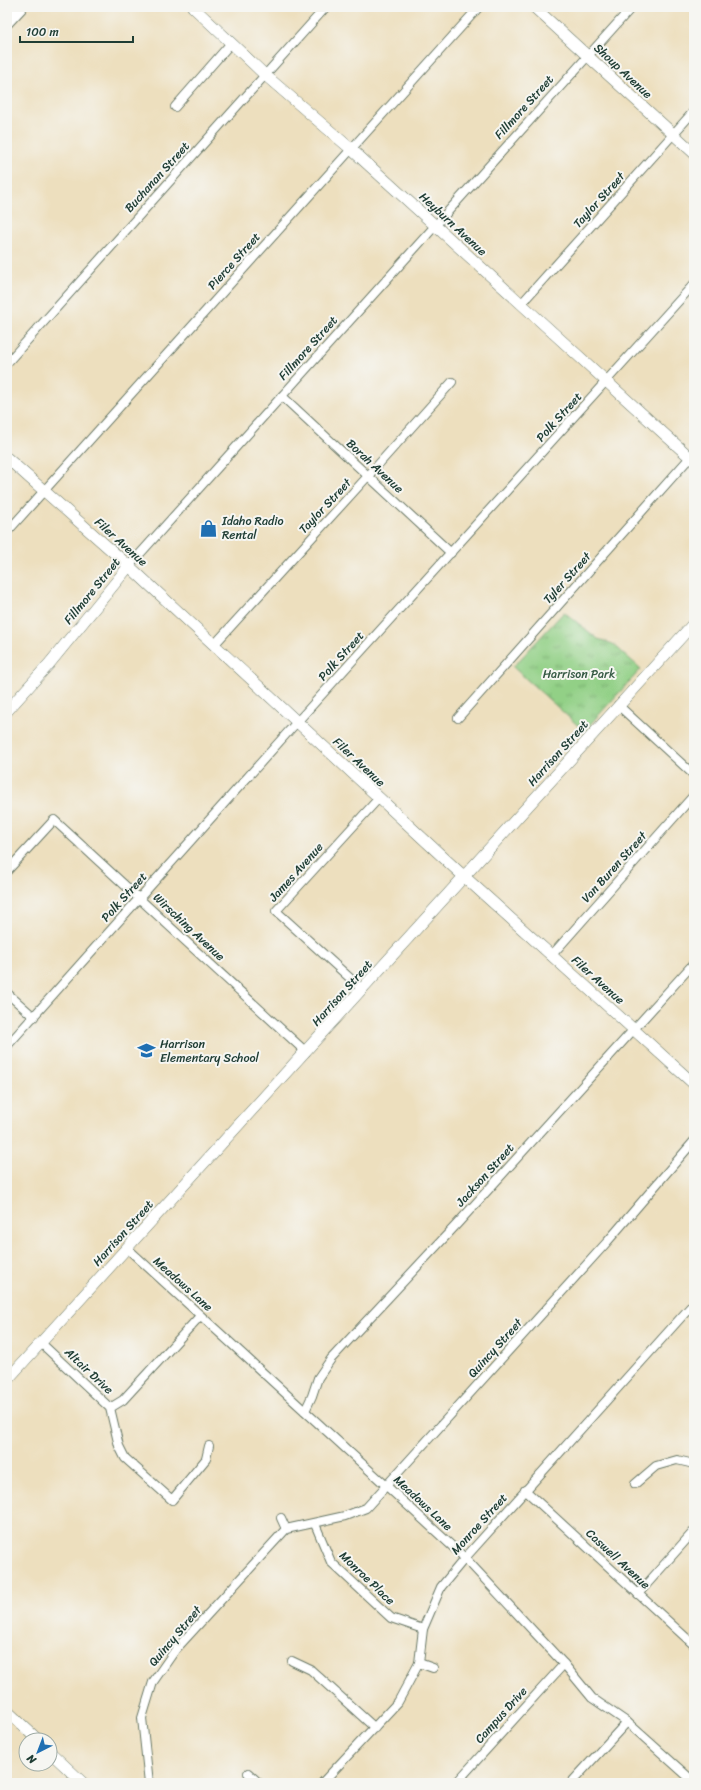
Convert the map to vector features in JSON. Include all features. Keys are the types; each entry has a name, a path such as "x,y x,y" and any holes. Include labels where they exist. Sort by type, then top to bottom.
{"main road":[{"path":"7,22 21,7"}],"street":[{"name":"Heyburn Avenue","path":"193,7 265,75 351,149 606,382 693,457"},
{"name":"Buchanan Street","path":"7,363 326,7"},
{"name":"Pierce Street","path":"7,532 479,7"},
{"name":"Shoup Avenue","path":"534,7 694,153"},
{"name":"Fillmore Street","path":"7,711 49,664 129,566 632,7"},
{"path":"175,107 231,43"},
{"name":"Taylor Street","path":"521,304 694,111"},
{"name":"Polk Street","path":"7,1046 297,722 694,284"},
{"name":"Taylor Street","path":"214,645 452,382"},
{"name":"Borah Avenue","path":"282,396 451,553"},
{"name":"Tyler Street","path":"458,718 693,457"},
{"name":"Filer Avenue","path":"7,458 129,566 464,877 694,1084"},
{"name":"Harrison Street","path":"7,1380 694,623"},
{"path":"618,705 694,774"},
{"name":"Van Buren Street","path":"551,956 694,795"},
{"name":"James Avenue","path":"362,989 276,911 379,798"},
{"name":"Wirsching Avenue","path":"7,871 54,820 140,897 306,1052"},
{"name":"Jackson Street","path":"305,1411 318,1378 332,1359 458,1223 694,963"},
{"path":"7,993 34,1017"},
{"name":"Quincy Street","path":"149,1783 142,1718 153,1682 176,1649 286,1530 315,1524 366,1508 607,1242 694,1141"},
{"name":"Meadows Lane","path":"126,1248 465,1558 564,1664 592,1698 628,1722 692,1782"},
{"name":"Monroe Street","path":"322,1783 398,1702 419,1663 423,1629 441,1587 525,1490 694,1303"},
{"path":"110,1408 123,1400 200,1316"},
{"name":"Altair Drive","path":"41,1343 110,1408 119,1446 125,1458 172,1500 206,1459 209,1446"},
{"path":"635,1484 656,1466 677,1460 694,1464"},
{"name":"Caswell Avenue","path":"525,1490 694,1646"},
{"path":"281,1518 286,1530"},
{"name":"Monroe Place","path":"315,1524 331,1562 391,1618 423,1629"},
{"path":"638,1594 694,1531"},
{"path":"292,1661 311,1670 375,1728"},
{"path":"419,1663 433,1668"},
{"name":"Campus Drive","path":"456,1783 564,1664"},
{"path":"7,1711 29,1732"},
{"path":"571,1783 628,1722"},
{"path":"58,1760 83,1783"},
{"path":"248,1773 259,1783"}],"green space":[{"name":"Harrison Park","path":"564,612 598,639 613,644 641,669 584,731 513,667"}],"place":[{"name":"Idaho Radio Rental","path":"209,528"},
{"name":"Harrison Elementary School","path":"147,1051"}]}
